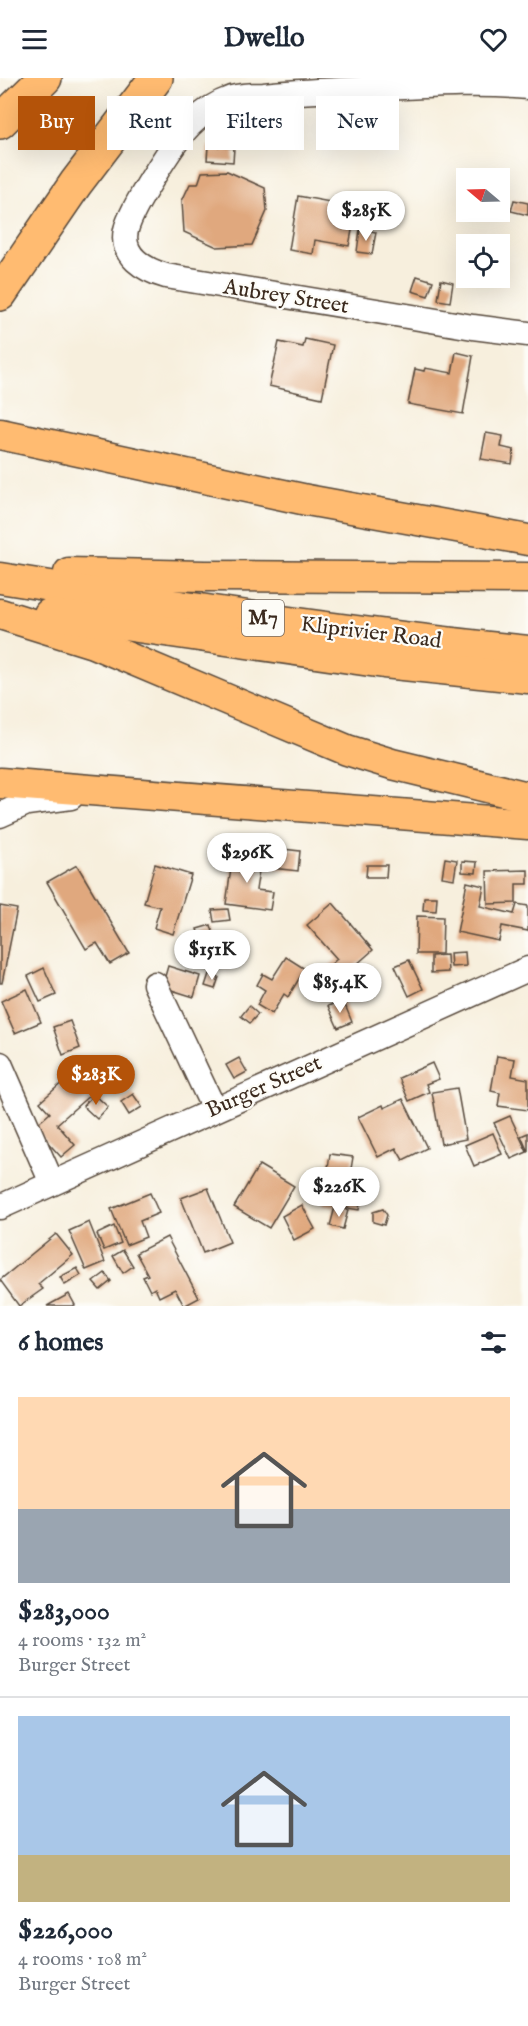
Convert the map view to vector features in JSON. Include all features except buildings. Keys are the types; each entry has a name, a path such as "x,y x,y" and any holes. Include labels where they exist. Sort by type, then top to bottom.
{"highway":[{"path":"0,122 45,78"},
{"path":"0,294 76,183 156,78"}],"main road":[{"path":"0,434 307,500 528,540"},
{"path":"0,570 205,576 528,578"},
{"name":"Kliprivier Road","path":"0,578 154,603 375,634 528,651"},
{"name":"Kliprivier Road","path":"0,607 384,663 528,678"},
{"path":"0,614 93,643 348,750 392,764 528,797"},
{"path":"0,783 528,824"}],"street":[{"name":"Aubrey Street","path":"517,83 304,91 232,98 202,115 190,125 151,182 131,218 126,230 126,241 134,260 152,272 269,294 528,334"},
{"path":"0,815 27,803 112,792"},
{"name":"Burger Street","path":"0,1207 528,969"},
{"path":"155,984 214,1109"},
{"path":"0,1064 52,1183"}]}
